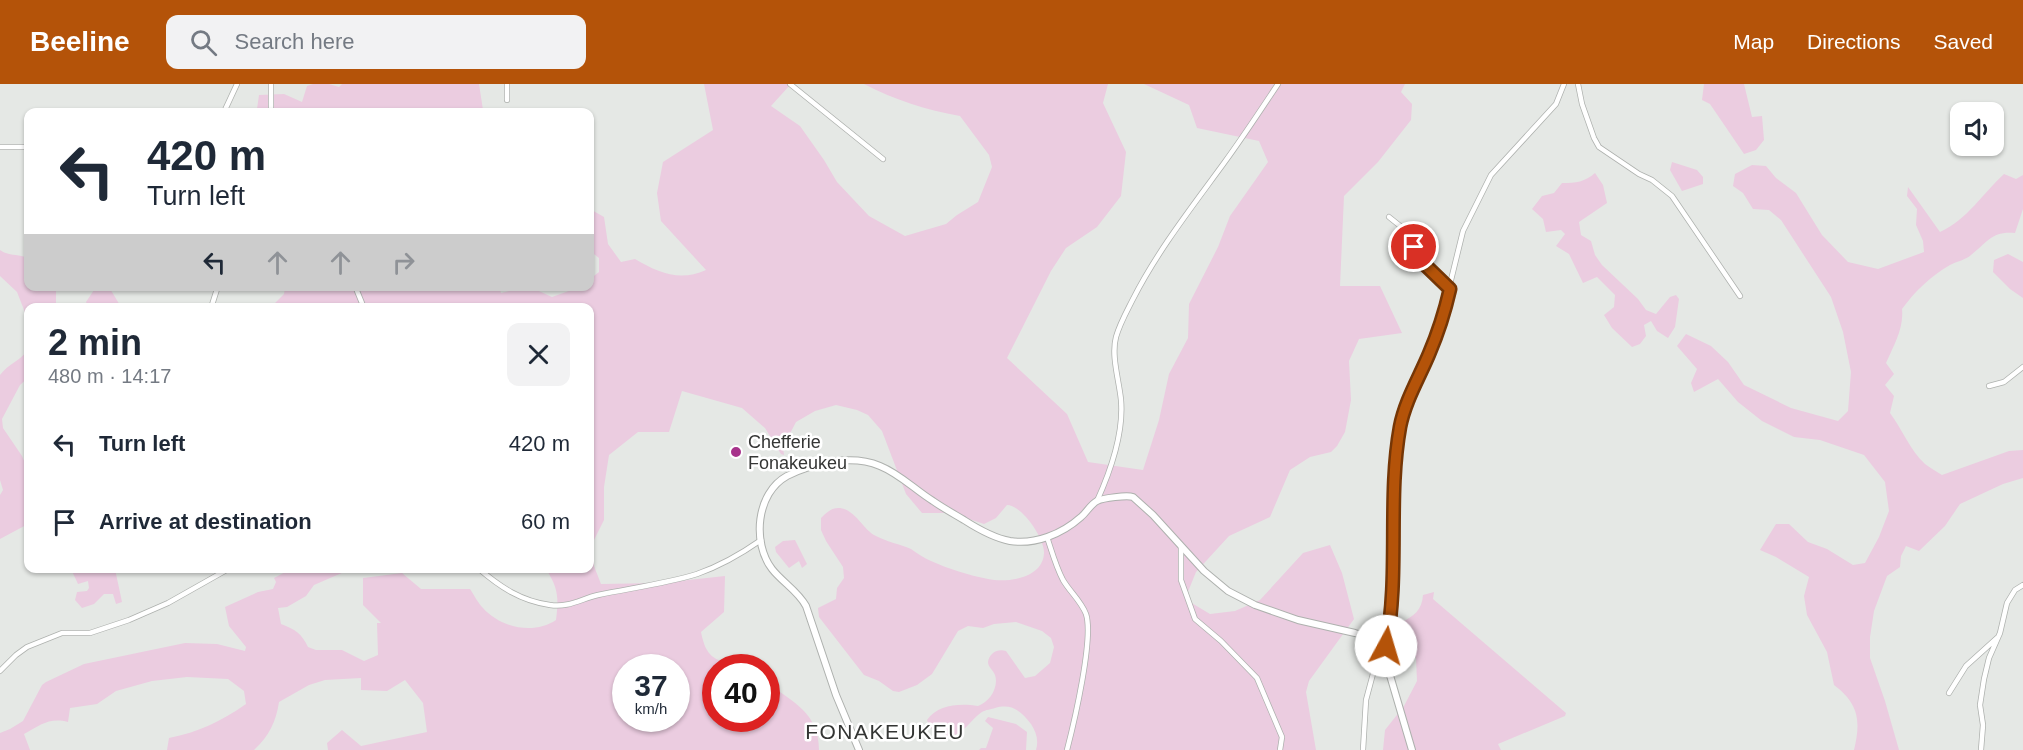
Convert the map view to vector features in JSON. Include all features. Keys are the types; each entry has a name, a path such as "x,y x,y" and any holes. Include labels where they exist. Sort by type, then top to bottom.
{"street":[{"path":"226,108 237,84"},
{"path":"271,84 271,108"},
{"path":"507,84 507,100"},
{"path":"790,84 883,159"},
{"path":"859,750 836,695 804,602 772,569 761,540 761,511 770,492 779,481 816,465 843,460 880,466 894,473 941,507 999,538 1022,542 1047,537 1075,522 1097,501 1117,447 1121,402 1115,340 1124,318 1143,279 1177,225 1224,162 1277,84"},
{"path":"1363,750 1366,700 1385,642 1392,591 1393,490 1400,426 1437,334 1450,289 1460,237 1494,171 1556,104 1564,84"},
{"path":"1578,84 1582,104 1596,143 1639,174 1663,187 1672,196 1740,296"},
{"path":"0,147 24,147"},
{"path":"1389,217 1404,229 1420,260 1450,289"},
{"path":"1989,386 2004,382 2023,367"},
{"path":"1097,501 1133,497 1181,544 1216,583 1228,591 1298,620 1385,642"},
{"path":"1047,537 1057,568 1064,582 1082,606 1088,627 1089,638 1067,750"},
{"path":"484,573 503,588 526,601 566,606 591,597 636,589 698,573 726,562 761,540"},
{"path":"1181,544 1181,580 1195,619 1221,641 1257,678 1282,737 1280,750"},
{"path":"0,671 27,647 62,633 90,633 119,624 168,603 221,573"},
{"path":"1981,750 1983,725 1980,705 1989,658 1999,636 2007,603 2015,590 2023,585"},
{"path":"1949,693 1966,666 1999,636"},
{"path":"1385,642 1389,672 1412,750"}],"shaded area":[{"path":"313,84 329,84 339,87 342,84 479,84 483,108 257,108 259,95 284,94 302,102 307,86"},
{"path":"704,84 795,84 790,85 771,106 800,126 837,182 869,216 905,236 946,224 978,202 992,167 989,155 960,116 911,104 864,84 1108,84 1103,103 1126,152 1121,196 1097,227 1066,248 1051,271 1007,358 1067,414 1088,462 1143,470 1159,420 1169,374 1188,338 1189,304 1218,247 1230,216 1268,162 1259,141 1197,128 1189,105 1144,84 1405,84 1401,92 1412,104 1411,120 1378,162 1344,196 1340,286 1380,286 1402,333 1359,339 1349,361 1351,400 1345,432 1337,446 1331,452 1310,457 1290,470 1270,517 1229,536 1196,572 1185,599 1210,614 1235,611 1260,600 1303,553 1330,545 1342,573 1354,619 1309,681 1306,692 1316,750 1036,750 1036,736 1031,724 1024,715 1011,707 983,711 953,736 937,733 927,720 937,711 957,705 978,706 990,698 995,689 996,680 988,662 994,652 1006,651 1025,678 1035,676 1050,663 1054,647 1051,638 1042,631 1016,622 994,624 983,628 968,626 958,631 932,674 917,685 899,692 893,691 879,681 864,675 819,617 818,608 836,599 837,588 844,578 843,567 821,530 821,518 834,508 846,510 851,512 871,533 911,549 945,567 973,576 1004,580 1031,574 1042,562 1044,553 1041,540 1032,524 1013,506 1007,505 996,518 984,524 951,513 922,513 906,494 882,431 868,415 857,410 836,405 815,411 796,422 783,447 784,455 781,454 765,428 742,408 682,391 669,432 638,432 609,455 604,487 604,520 594,540 594,303 275,303 284,291 500,291 501,293 539,291 552,297 569,291 594,291 594,276 599,272 599,258 594,254 594,211 604,217 608,244 621,262 635,259 661,272 678,275 696,274 706,270 661,221 657,193 663,162 713,130"},
{"path":"1704,84 1744,84 1752,117 1762,116 1764,140 1756,150 1744,154 1710,104 1702,100"},
{"path":"1672,162 1697,170 1703,177 1703,184 1682,191 1670,170"},
{"path":"1752,165 1766,166 1776,178 1796,193 1822,235 1848,262 1878,269 1924,252 1923,241 1916,225 1917,209 1907,196 1908,187 1940,232 1967,213 2004,174 2016,179 2023,175 2023,209 2015,233 2000,234 1990,238 1969,257 1943,269 1918,290 1902,309 1900,330 1886,363 1894,374 1885,385 1894,396 1890,413 1925,464 1942,475 2009,451 2023,450 2023,478 2003,484 1960,504 1945,526 1919,551 1906,546 1901,556 1900,567 1887,576 1874,611 1870,658 1899,750 1854,750 1857,730 1856,714 1849,699 1834,685 1827,652 1807,615 1804,596 1809,577 1760,550 1776,524 1789,524 1808,542 1827,549 1853,565 1865,563 1879,537 1889,511 1885,482 1864,455 1820,440 1794,437 1762,421 1738,402 1718,379 1694,392 1691,383 1697,369 1677,346 1686,334 1711,346 1728,362 1744,385 1791,408 1838,421 1848,411 1851,372 1843,332 1831,297 1781,220 1769,210 1753,209 1743,193 1733,186 1735,174"},
{"path":"1595,173 1603,185 1607,203 1579,222 1581,235 1591,241 1595,255 1602,265 1638,299 1646,310 1656,314 1670,297 1676,295 1679,299 1675,327 1668,338 1657,331 1651,321 1644,325 1646,336 1640,344 1632,347 1612,328 1604,315 1614,307 1615,295 1597,277 1583,283 1569,254 1556,246 1565,234 1561,230 1546,232 1543,219 1532,209 1542,196 1554,193 1562,183 1580,181"},
{"path":"0,250 24,257 24,291 56,291 56,303 24,303 24,310 17,292 0,276"},
{"path":"2008,254 2023,262 2023,298 1993,272 1994,260"},
{"path":"93,291 111,291 119,303 86,303"},
{"path":"24,354 24,382 2,419 3,428 24,461 24,526 0,539 0,495 3,490 0,480 0,375"},
{"path":"795,540 807,564 802,568 799,561 789,568 776,552 775,547 783,541"},
{"path":"594,566 601,584 661,583 725,576 724,612 701,632 705,647 710,654 702,654 702,732 780,732 780,692 803,710 809,718 815,727 819,750 328,750 327,743 342,730 361,746 427,732 423,703 405,680 387,691 361,690 361,678 325,680 309,685 279,702 271,728 254,750 167,750 169,738 209,726 246,704 244,691 228,679 187,677 152,681 116,691 97,704 70,708 68,722 50,721 24,734 30,750 0,750 0,733 23,721 42,685 84,664 185,643 217,644 245,651 246,647 229,626 225,607 258,592 273,589 276,582 274,578 283,573 342,573 314,585 306,596 287,607 278,608 281,624 298,632 308,647 316,650 342,650 364,661 378,655 377,623 381,623 363,605 363,578 402,573 421,589 470,589 490,615 508,625 528,628 547,625 556,620 557,593 548,573 594,573"},
{"path":"73,573 116,573 122,602 116,604 113,594 104,594 94,604 82,608 75,600 77,592 87,591 88,581 78,584"},
{"path":"1434,592 1433,599 1566,713 1565,716 1498,744 1501,750 1383,750 1385,730 1404,706 1417,681 1416,658 1409,647 1402,622 1417,612 1423,595"},
{"path":"988,717 1016,724 1027,732 1026,750 979,750 986,748 993,728 985,721"}],"place":[{"name":"Chefferie Fonakeukeu","path":"736,452"}],"district":[{"name":"FONAKEUKEU","path":"885,731"}],"route":[{"path":"1386,646 1392,591 1393,490 1400,426 1435,340 1450,289 1420,260 1414,247"}]}
